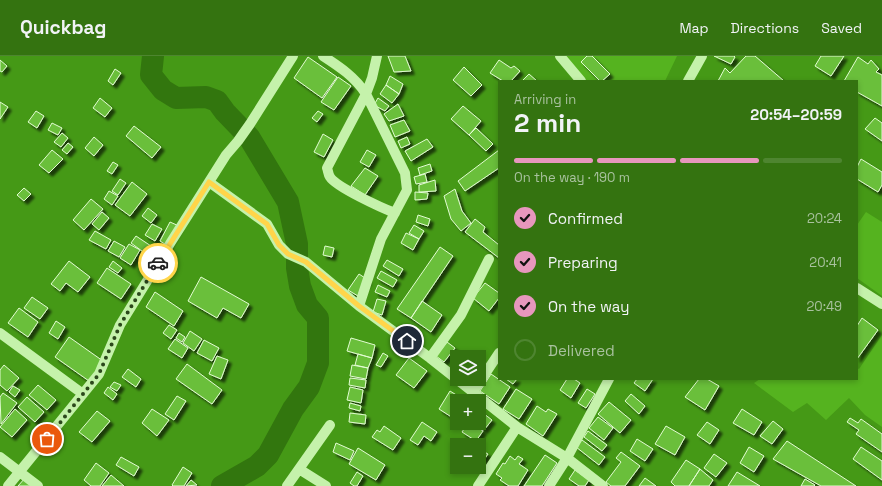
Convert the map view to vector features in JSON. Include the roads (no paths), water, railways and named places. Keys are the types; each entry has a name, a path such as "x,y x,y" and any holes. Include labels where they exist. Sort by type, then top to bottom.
{"street":[{"path":"8,486 99,374 120,325 226,155 250,124 293,56"},
{"path":"323,56 342,68 359,84 366,94 406,172 407,190 381,239 359,306"},
{"path":"377,56 372,78 366,94 327,168 330,177 338,184 376,205 395,213"},
{"path":"560,56 580,80"},
{"path":"689,80 702,56"},
{"path":"209,182 267,224 279,245 288,254 306,262 359,306 430,358 517,427 567,458 603,486"},
{"path":"430,358 461,314 489,260"},
{"path":"858,289 882,304"},
{"path":"0,333 83,394"},
{"path":"473,392 498,354"},
{"path":"549,486 567,458 608,380"},
{"path":"287,486 330,425"},
{"path":"478,486 517,427"},
{"path":"0,457 38,486"},
{"path":"299,469 326,486"}],"waterway":[{"path":"153,56 151,75 163,90 176,98 206,97 217,101 225,112 249,137 288,202 297,244 297,268 300,286 307,305 318,318 318,363 309,387 293,409 268,455 257,466 222,486"}]}
